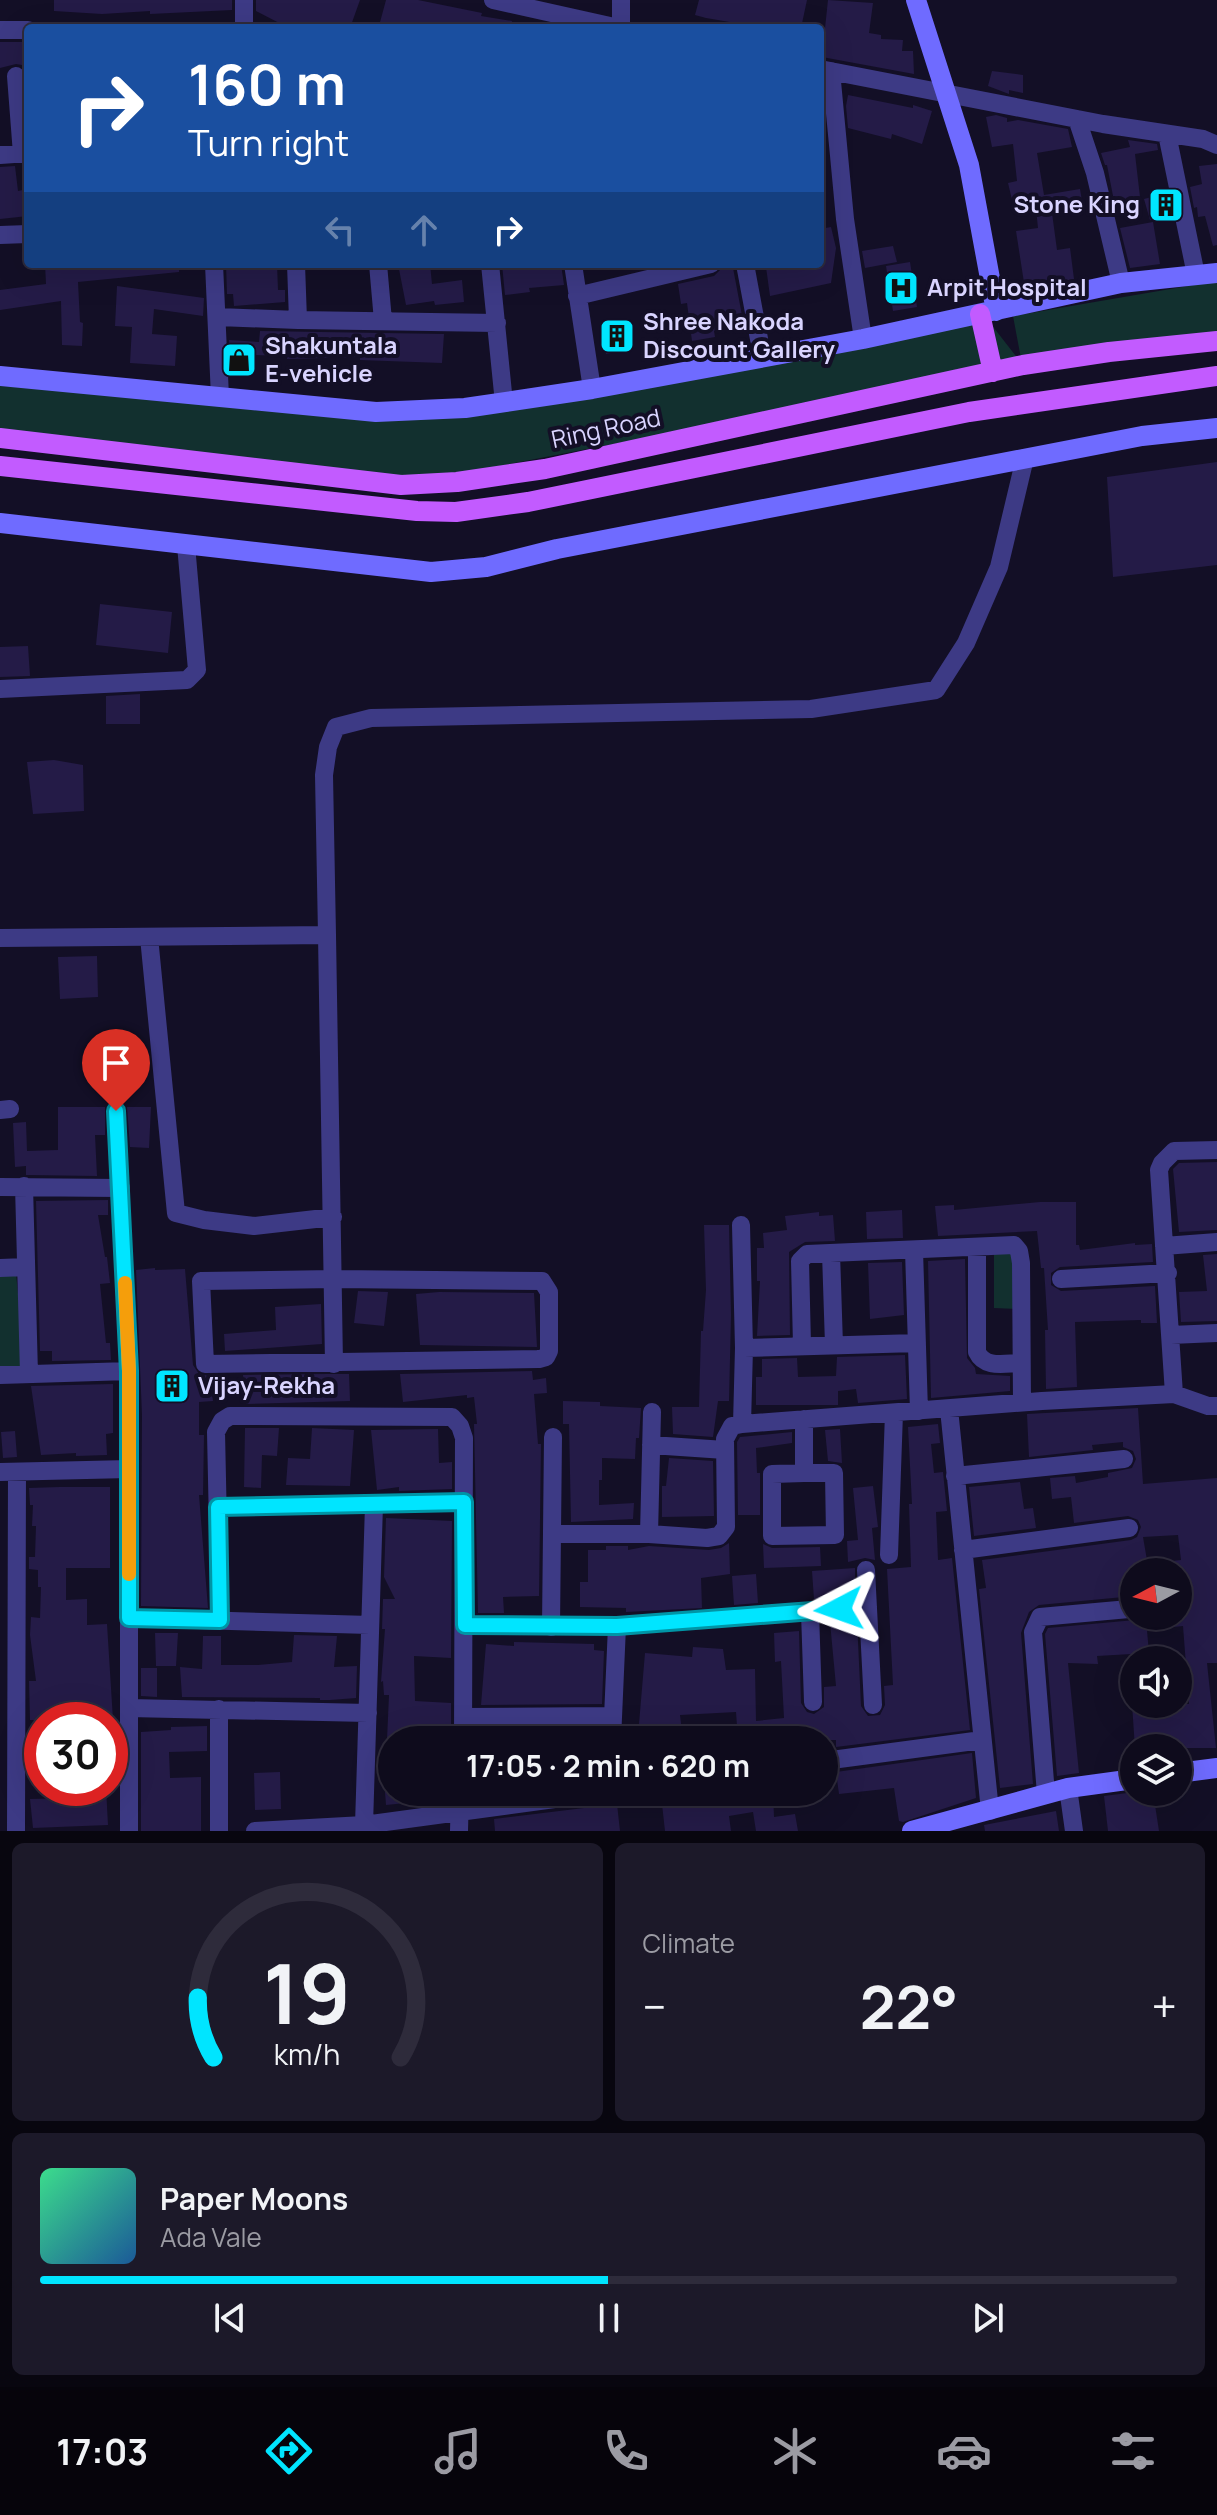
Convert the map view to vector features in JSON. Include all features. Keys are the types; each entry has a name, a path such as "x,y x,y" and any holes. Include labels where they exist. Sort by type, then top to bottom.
{"main road":[{"path":"988,312 993,372"},
{"name":"Ring Road","path":"0,438 401,485 457,482 545,469 993,372 1109,352 1217,341"},
{"path":"0,466 417,511 456,512 528,502 969,412 1217,376"}],"street":[{"path":"244,0 244,24"},
{"path":"493,0 557,22 578,24"},
{"path":"620,24 621,0"},
{"path":"916,0 969,165 988,312"},
{"path":"0,30 24,30"},
{"path":"863,339 826,70 945,95 1203,139 1217,145"},
{"path":"16,76 24,145"},
{"path":"1077,119 1095,173 1121,283"},
{"path":"1167,134 1196,275"},
{"path":"0,155 24,154"},
{"path":"0,235 24,234"},
{"path":"214,268 220,397"},
{"path":"296,268 298,320"},
{"path":"378,268 383,321"},
{"path":"490,268 504,403"},
{"path":"574,268 592,389"},
{"path":"577,296 694,268"},
{"path":"746,268 762,355"},
{"path":"0,376 376,412 465,408 592,389 762,355 863,339 1121,283 1217,273"},
{"path":"218,317 497,323"},
{"path":"0,523 431,572 486,567 557,549 1142,436 1217,428"},
{"path":"334,1364 324,775 328,747 336,727 371,718 811,709 936,690 966,643 999,567 1025,458"},
{"path":"0,689 187,680 197,670 186,545"},
{"path":"0,938 327,935"},
{"path":"149,937 176,1213 254,1226 333,1217"},
{"path":"116,1111 129,1371 129,1831"},
{"path":"1174,1394 1159,1170 1174,1151 1217,1150"},
{"path":"24,1186 29,1374"},
{"path":"0,1187 121,1188"},
{"path":"741,1225 742,1424"},
{"path":"1164,1246 1217,1242"},
{"path":"802,1345 800,1261 807,1254 1014,1245 1019,1251 1022,1402"},
{"path":"977,1247 977,1352 987,1364 1021,1363"},
{"path":"914,1250 919,1411"},
{"path":"831,1253 834,1345"},
{"path":"0,1268 26,1267"},
{"path":"1061,1279 1168,1273"},
{"path":"201,1281 542,1281 549,1292 549,1351 546,1357 334,1364 205,1364 201,1281"},
{"path":"1171,1335 1217,1333"},
{"path":"744,1348 917,1343"},
{"path":"0,1375 129,1371"},
{"path":"553,1534 649,1534 707,1538 723,1533 726,1527 725,1439 728,1430 742,1424 1022,1402 1174,1394 1208,1406 1217,1406"},
{"path":"949,1409 990,1811"},
{"path":"649,1534 652,1412"},
{"path":"889,1555 894,1413"},
{"path":"220,1620 216,1432 222,1421 230,1416 452,1417 460,1426 464,1438 464,1726"},
{"path":"804,1419 804,1473"},
{"path":"551,1627 553,1437"},
{"path":"651,1445 725,1450"},
{"path":"955,1476 1124,1459"},
{"path":"16,1831 8,1575 9,1472 129,1469"},
{"path":"804,1473 834,1473 835,1535 772,1536 772,1474 804,1473"},
{"path":"218,1507 464,1502"},
{"path":"364,1825 374,1505"},
{"path":"963,1550 1129,1528"},
{"path":"866,1570 873,1705"},
{"path":"465,1625 617,1626 868,1607"},
{"path":"1046,1794 1033,1632 1035,1622 1040,1617 1120,1610"},
{"path":"810,1612 813,1702"},
{"path":"129,1618 370,1625"},
{"path":"613,1726 617,1626"},
{"path":"129,1708 368,1713"},
{"path":"219,1709 219,1831"},
{"path":"464,1717 613,1716"},
{"path":"838,1759 982,1740"},
{"path":"1192,1771 1217,1768"},
{"path":"912,1831 1068,1788 1120,1781"},
{"path":"1068,1788 1074,1831"},
{"path":"255,1831 459,1822 537,1806"}],"green space":[{"path":"1217,281 1217,341 1023,365 401,485 0,442 0,386 472,416 987,319 1022,364 1013,316"},
{"path":"994,1251 1016,1251 1017,1309 994,1308"},
{"path":"0,1263 15,1263 26,1376 0,1377"}],"building":[{"path":"54,0 232,0 232,10 102,14 54,11"},
{"path":"256,0 360,0 351,24 281,24 256,11"},
{"path":"386,0 418,0 512,21 512,24 380,24"},
{"path":"699,0 807,0 802,24 741,24 695,15"},
{"path":"828,0 873,3 869,33 881,35 881,39 903,40 902,51 913,51 914,74 824,57"},
{"path":"0,42 24,42 24,65 0,68"},
{"path":"992,71 1023,75 1023,93 1009,90 1009,94 988,86"},
{"path":"848,95 932,111 922,144 892,134 891,139 848,128"},
{"path":"996,115 1007,118 1007,122 1018,120 1068,129 1072,147 1037,153 1044,195 1080,189 1083,207 1052,213 1057,250 1070,248 1074,279 1025,289 1016,231 1038,228 1035,199 1013,204 1008,183 1017,181 1013,144 992,147 986,117"},
{"path":"1128,140 1157,144 1158,150 1135,154 1140,197 1114,201 1107,165 1101,153 1130,147"},
{"path":"1217,164 1217,245 1213,246 1205,216 1198,217 1197,207 1194,208 1190,187 1202,184 1199,166"},
{"path":"15,166 18,191 24,190 24,216 0,219 0,167"},
{"path":"1167,193 1171,214 1150,220 1144,199"},
{"path":"1153,222 1160,264 1130,268 1120,228"},
{"path":"831,227 836,248 831,283 770,296 766,268 824,268 824,228"},
{"path":"893,246 897,262 865,268 862,251"},
{"name":"Arpit Hospital","path":"910,262 917,307 893,311 886,266"},
{"path":"45,268 179,268 179,272 78,282 80,322 83,323 82,346 62,345 61,301 0,310 0,290 46,284"},
{"path":"226,268 277,268 278,290 285,290 285,302 234,306 233,294 227,294"},
{"path":"399,268 430,268 432,284 462,280 464,302 435,305 434,301 406,305"},
{"path":"502,268 562,268 564,285 529,288 530,292 505,295"},
{"path":"733,268 744,326 714,331 715,337 692,341 687,303 681,304 678,284"},
{"path":"117,286 204,298 203,316 154,309 152,334 177,336 175,366 130,363 132,327 115,326"},
{"name":"Shree Nakoda Discount Gallery","path":"627,319 632,349 606,354 601,323"},
{"path":"260,331 444,334 442,363 360,360 360,357 287,359 287,356 253,355 254,373 231,375 229,340 259,342"},
{"path":"1217,462 1217,565 1113,577 1107,477"},
{"path":"100,604 172,612 168,653 96,645"},
{"path":"28,646 30,676 0,677 0,647"},
{"path":"140,694 140,724 106,724 106,696"},
{"path":"54,760 83,765 84,811 33,814 27,762"},
{"path":"97,956 98,997 60,999 58,957"},
{"path":"58,1107 105,1107 105,1135 95,1135 97,1176 26,1175 26,1166 15,1167 13,1123 26,1122 27,1151 58,1150"},
{"path":"127,1107 151,1107 149,1148 130,1147"},
{"path":"1217,1162 1217,1230 1179,1232 1173,1169 1179,1163"},
{"path":"108,1200 108,1215 98,1215 110,1283 100,1284 106,1343 110,1343 111,1360 52,1361 52,1351 40,1351 36,1201"},
{"path":"1076,1202 1076,1245 1080,1250 1135,1243 1152,1244 1153,1262 1060,1267 1051,1273 1051,1285 1061,1291 1155,1286 1157,1323 1141,1323 1141,1320 1075,1322 1077,1387 1046,1389 1045,1330 1048,1330 1044,1268 1041,1268 1037,1231 938,1236 935,1206 954,1205 954,1210"},
{"path":"902,1210 903,1238 867,1239 866,1212"},
{"path":"819,1212 819,1216 833,1215 835,1241 805,1242 789,1252 790,1335 757,1336 760,1281 757,1281 757,1248 764,1248 763,1233 787,1230 785,1216"},
{"path":"704,1225 729,1225 729,1401 718,1401 713,1437 673,1434 672,1407 699,1407 701,1331 706,1290"},
{"path":"1217,1254 1217,1321 1181,1322 1179,1292 1207,1291 1203,1255"},
{"path":"965,1259 967,1358 976,1374 1010,1376 1010,1391 931,1398 928,1261"},
{"path":"902,1262 904,1315 870,1319 868,1263"},
{"path":"185,1269 193,1365 199,1374 210,1376 213,1401 199,1402 199,1435 204,1435 203,1495 199,1495 208,1608 141,1606 142,1415 136,1270"},
{"path":"358,1291 388,1292 384,1326 354,1323"},
{"path":"534,1293 537,1347 420,1345 416,1294"},
{"path":"321,1304 322,1344 225,1351 224,1334 276,1330 275,1307"},
{"path":"905,1355 907,1399 858,1403 856,1389 838,1391 838,1405 756,1405 756,1377 762,1377 762,1359 797,1358 798,1377 836,1376 837,1357"},
{"path":"532,1371 533,1380 546,1378 547,1393 534,1394 538,1444 541,1444 539,1596 503,1597 504,1613 478,1613 474,1424 477,1424 474,1397 467,1398 467,1395 403,1402 400,1374"},
{"path":"349,1374 350,1401 246,1404 243,1375"},
{"path":"113,1384 113,1433 106,1434 107,1455 41,1455 31,1386"},
{"path":"563,1401 641,1408 635,1459 602,1458 602,1480 599,1480 599,1505 634,1503 633,1519 571,1522 569,1424 563,1424"},
{"path":"1138,1408 1143,1484 1217,1478 1217,1663 1207,1663 1216,1748 1192,1748 1192,1734 1134,1734 1133,1718 1192,1718 1192,1646 1185,1646 1183,1630 1192,1630 1192,1558 1181,1558 1178,1535 1143,1537 1147,1558 1120,1558 1120,1597 1039,1605 1029,1612 1021,1633 1033,1784 1000,1788 979,1589 986,1588 982,1560 1131,1540 1137,1537 1141,1527 1138,1520 1128,1516 1074,1523 1071,1497 1052,1499 1050,1478 1075,1476 1076,1483 1108,1477 1108,1473 1132,1468 1136,1459 1133,1451 1123,1447 1123,1442 1092,1445 1093,1450 1029,1457 1027,1414"},
{"path":"938,1424 940,1443 931,1444 934,1473 943,1472 947,1511 936,1512 938,1560 952,1558 970,1730 838,1747 838,1726 737,1726 736,1712 680,1715 681,1726 639,1726 645,1653 692,1657 693,1647 723,1649 726,1670 755,1669 756,1721 784,1718 781,1661 775,1662 774,1633 799,1631 801,1703 807,1712 814,1714 824,1707 824,1687 836,1686 830,1622 857,1620 861,1706 868,1716 880,1715 885,1705 884,1686 893,1685 887,1569 911,1567 908,1427"},
{"path":"245,1428 279,1428 277,1456 262,1455 261,1488 244,1487"},
{"path":"312,1428 354,1430 350,1486 286,1485 288,1458 310,1459"},
{"path":"438,1429 439,1463 452,1462 452,1489 399,1491 399,1487 377,1490 371,1430"},
{"path":"840,1429 842,1463 828,1461 825,1430"},
{"path":"15,1431 17,1457 3,1458 1,1432"},
{"path":"792,1432 792,1443 756,1448 757,1473 760,1473 760,1515 738,1515 737,1442 740,1437"},
{"path":"669,1458 713,1461 714,1516 662,1517 662,1486 666,1486"},
{"path":"1020,1482 1024,1509 1033,1508 1036,1528 974,1536 969,1487"},
{"path":"873,1486 878,1527 872,1528 875,1560 865,1558 848,1562 847,1541 858,1540 853,1488"},
{"path":"110,1487 110,1568 66,1568 66,1600 87,1599 87,1625 107,1624 112,1702 30,1702 29,1681 36,1681 31,1617 40,1618 41,1587 38,1587 38,1570 29,1569 29,1557 35,1557 36,1526 32,1526 33,1505 30,1505 29,1488"},
{"path":"386,1518 452,1521 451,1658 414,1656 415,1701 451,1703 451,1726 388,1726 389,1695 384,1695 381,1682 385,1629 382,1629 383,1599 395,1599 384,1577"},
{"path":"729,1543 730,1574 701,1578 702,1608 626,1612 626,1608 580,1607 580,1582 588,1582 588,1550 606,1550 606,1546 628,1546 628,1550 649,1546 709,1550"},
{"path":"763,1544 772,1548 820,1547 821,1566 764,1568"},
{"path":"855,1568 855,1596 814,1599 812,1571"},
{"path":"756,1574 758,1603 734,1605 732,1576"},
{"path":"1120,1621 1120,1630 1147,1630 1148,1646 1120,1646 1120,1655 1097,1656 1098,1664 1068,1663 1079,1773 1057,1776 1045,1634 1048,1628"},
{"path":"155,1633 178,1633 176,1666 156,1666"},
{"path":"294,1635 337,1636 334,1667 357,1666 356,1698 182,1697 180,1667 202,1669 203,1636 221,1636 221,1665 258,1665 292,1662"},
{"path":"514,1642 594,1644 594,1650 604,1651 602,1704 481,1705 486,1644 514,1646"},
{"path":"141,1668 157,1668 157,1697 141,1696"},
{"path":"207,1726 207,1751 169,1752 170,1778 201,1777 201,1831 141,1831 141,1732"},
{"path":"972,1753 976,1798 903,1822 899,1821 894,1788 839,1794 838,1772"},
{"path":"280,1772 281,1809 255,1810 254,1773"},
{"path":"1120,1794 1120,1806 1155,1806 1159,1831 1108,1831 1104,1796"},
{"path":"31,1806 107,1806 108,1825 33,1828"},
{"path":"617,1806 620,1831 495,1831 494,1819"},
{"path":"662,1806 774,1806 774,1817 795,1814 798,1831 756,1831 753,1812 729,1816 731,1831 665,1831"},
{"path":"1056,1811 1059,1831 985,1831 984,1825"}],"slow traffic":[{"path":"125,1283 129,1371 129,1574"}],"place":[{"name":"Stone King","path":"1166,205"},
{"name":"Arpit Hospital","path":"901,288"},
{"name":"Shree Nakoda Discount Gallery","path":"617,336"},
{"name":"Shakuntala E-vehicle","path":"239,360"},
{"name":"Vijay-Rekha","path":"172,1386"}],"route":[{"path":"116,1111 129,1371 129,1618 220,1620 218,1507 464,1502 465,1625 617,1626 839,1609"}]}
